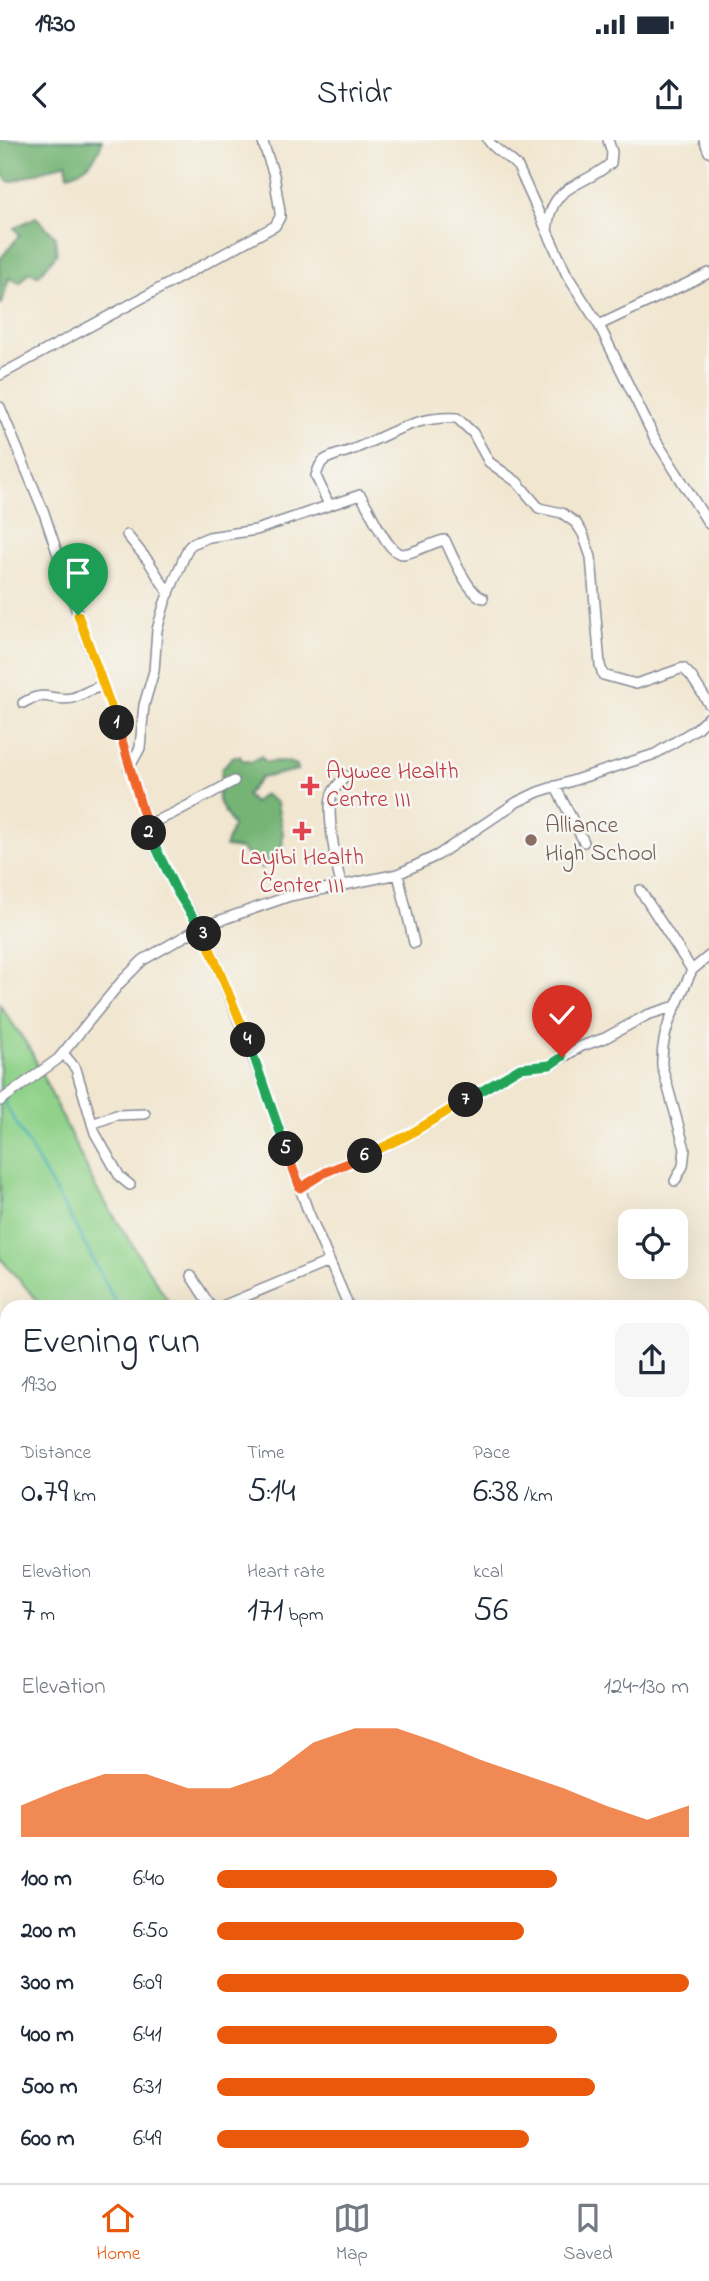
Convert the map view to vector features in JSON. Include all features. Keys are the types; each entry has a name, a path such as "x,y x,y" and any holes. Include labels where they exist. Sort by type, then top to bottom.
{"street":[{"path":"0,374 275,226 280,212 274,176 261,140"},
{"path":"488,140 510,156 518,167 567,275 599,325 655,439 709,524"},
{"path":"547,234 550,214 558,195 611,163 612,152 608,140"},
{"path":"704,140 709,152"},
{"path":"599,325 709,273"},
{"path":"0,409 43,510 155,850 177,892 201,927 247,1038 328,1262 346,1300"},
{"path":"329,505 316,476 320,464 326,459 353,450 411,423 442,417 457,418 473,433 489,462 517,482 539,508 562,513 576,523 583,534 590,556 603,676 636,684 683,668 709,704"},
{"path":"129,768 139,753 144,705 154,671 156,637 169,594 192,544 209,537 256,530 360,495 388,543 399,554 446,540 457,566 474,594 483,598"},
{"path":"127,535 149,562 169,594"},
{"path":"23,703 39,695 69,698 88,689 103,686"},
{"path":"0,1101 50,1066 130,971 158,950 201,927 290,896 398,874 438,855 517,802 555,786 655,754 696,729 709,717"},
{"path":"341,884 335,862 331,797 346,776"},
{"path":"146,825 234,781"},
{"path":"555,786 584,842"},
{"path":"398,874 414,943"},
{"path":"640,890 692,970"},
{"path":"675,1181 683,1166 685,1149 661,1056 667,1025 692,970 709,956"},
{"path":"300,1188 326,1172 410,1134 520,1068 550,1065 646,1015 676,1006"},
{"path":"63,1053 76,1069 95,1133 120,1177 130,1185"},
{"path":"92,1124 116,1115 145,1114"},
{"path":"237,1300 328,1262"},
{"path":"191,1276 206,1300"}],"green space":[{"path":"0,140 102,140 94,157 85,167 74,173 68,175 66,163 11,182 7,181 0,170"},
{"path":"36,217 55,236 57,254 38,276 29,272 20,283 9,278 0,304 0,259 20,235 14,228"},
{"path":"240,756 242,760 251,762 261,756 266,762 285,761 297,765 298,770 261,778 246,795 254,803 264,794 277,803 283,833 282,851 271,855 262,869 241,849 225,847 233,826 218,800 222,769 232,757"},
{"path":"0,1005 30,1049 96,1188 168,1300 37,1300 0,1258"}],"waterway":[{"path":"4,1102 114,1300"}],"place":[{"name":"Aywee Health Centre III","path":"310,786"},
{"name":"Layibi Health Center III","path":"302,831"},
{"name":"Alliance High School","path":"531,840"}],"route":[{"path":"78,615 116,720 152,841 177,892 201,927 247,1038 300,1188 326,1172 410,1134 520,1068 550,1065 562,1057"}]}
